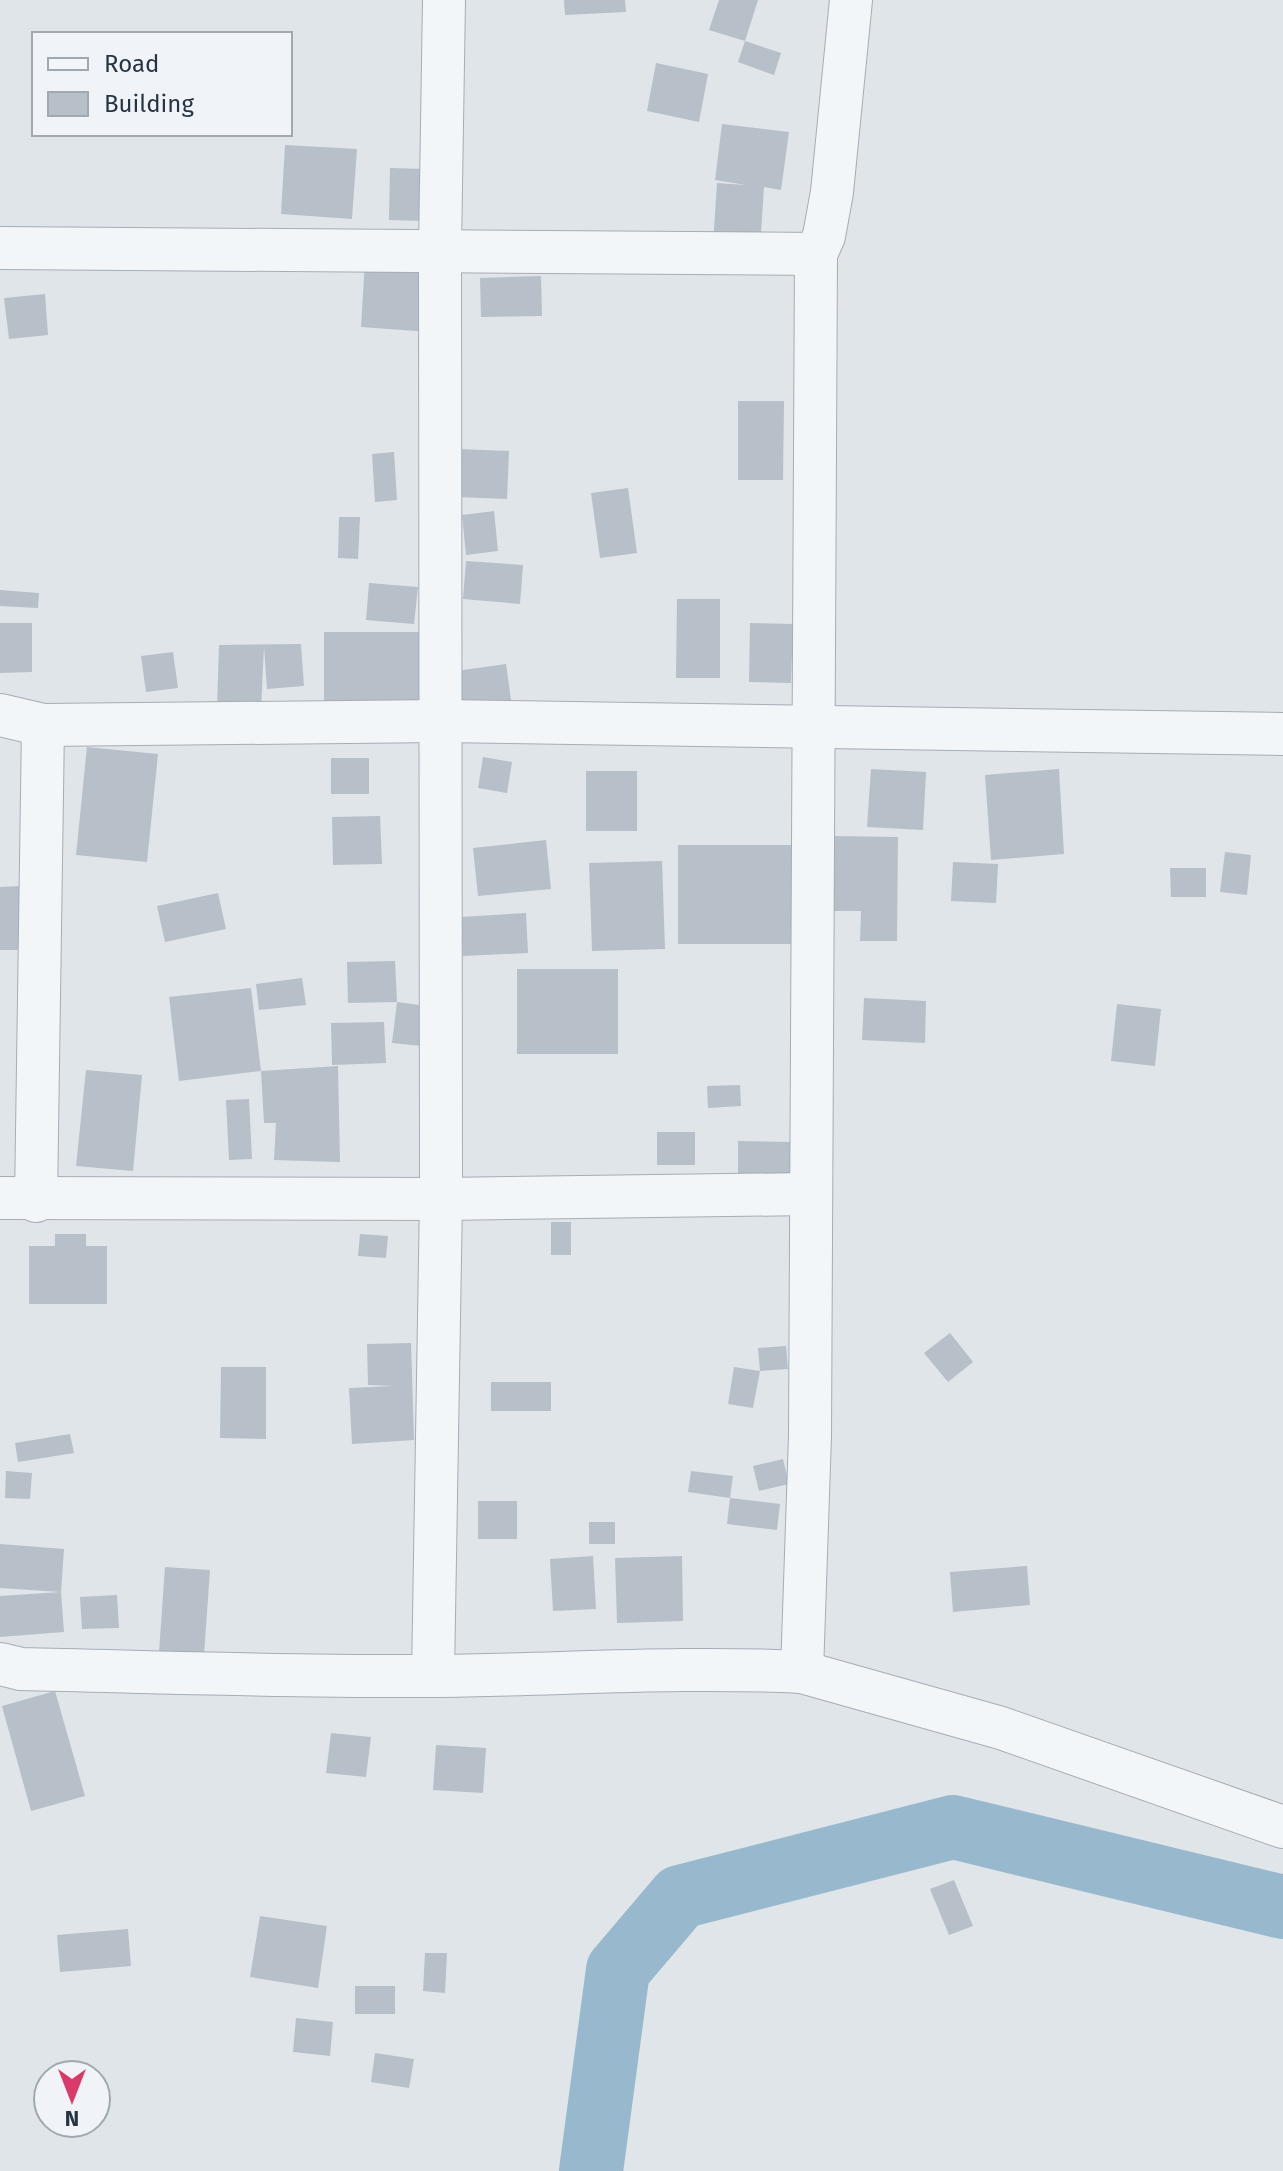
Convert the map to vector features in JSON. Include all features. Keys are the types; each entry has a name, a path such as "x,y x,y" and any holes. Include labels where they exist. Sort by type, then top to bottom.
{"street":[{"path":"433,1676 441,1199 440,249 444,0"},
{"path":"802,1672 810,1436 816,254 824,236 832,192 851,0"},
{"path":"0,248 816,254"},
{"path":"0,715 43,725 441,721 1283,734"},
{"path":"43,725 18,1199 441,1199 809,1194"},
{"path":"0,1664 21,1669 433,1676 703,1667 802,1672 1001,1728 1283,1827"}],"building":[{"path":"564,0 625,0 626,12 565,15"},
{"path":"719,0 758,0 745,41 709,30"},
{"path":"745,41 781,53 774,75 738,62"},
{"path":"656,63 708,74 699,122 647,111"},
{"path":"722,124 789,132 781,190 764,187 760,248 713,245 717,183 746,185 715,180"},
{"path":"285,145 357,149 352,219 281,214"},
{"path":"390,168 426,169 425,221 389,220"},
{"path":"365,261 434,265 430,332 361,327"},
{"path":"541,276 542,316 481,317 480,278"},
{"path":"45,294 48,335 9,339 4,298"},
{"path":"738,401 784,401 783,480 738,480"},
{"path":"458,449 509,451 507,499 456,497"},
{"path":"394,452 397,500 375,502 372,454"},
{"path":"628,488 637,553 600,558 591,493"},
{"path":"494,511 498,551 466,555 462,515"},
{"path":"339,517 360,517 358,559 338,558"},
{"path":"466,561 523,565 520,604 463,599"},
{"path":"369,583 418,587 414,624 366,620"},
{"path":"0,590 39,593 38,608 0,606"},
{"path":"677,599 720,599 720,678 676,678"},
{"path":"0,623 32,623 32,672 0,673"},
{"path":"750,623 793,624 791,683 749,682"},
{"path":"324,632 429,632 429,709 324,709"},
{"path":"301,644 304,686 267,689 264,647 261,709 217,708 219,645"},
{"path":"173,652 178,688 146,692 141,656"},
{"path":"506,664 511,700 461,706 456,671"},
{"path":"87,747 158,754 147,862 76,855"},
{"path":"483,757 512,762 507,793 478,788"},
{"path":"331,758 369,758 369,794 331,794"},
{"path":"871,769 926,772 923,830 867,827"},
{"path":"1059,769 1064,854 991,860 985,775"},
{"path":"586,771 637,771 637,831 586,831"},
{"path":"380,816 382,864 333,865 332,817"},
{"path":"831,836 898,837 897,941 860,941 861,911 830,911"},
{"path":"546,840 551,889 478,896 473,848"},
{"path":"678,845 799,845 799,944 678,944"},
{"path":"1225,852 1251,855 1247,895 1220,892"},
{"path":"662,861 665,949 592,951 589,863"},
{"path":"953,862 998,864 996,903 951,901"},
{"path":"1170,868 1206,868 1206,897 1171,897"},
{"path":"22,886 24,950 0,950 0,887"},
{"path":"218,893 226,929 165,942 157,906"},
{"path":"526,913 528,953 463,956 461,917"},
{"path":"395,961 397,1002 348,1003 347,962"},
{"path":"517,969 618,969 618,1054 517,1054"},
{"path":"302,978 306,1005 259,1010 256,984"},
{"path":"251,988 261,1071 179,1081 169,997"},
{"path":"864,998 926,1001 925,1043 862,1040"},
{"path":"397,1002 427,1006 422,1046 392,1043"},
{"path":"1117,1004 1161,1009 1155,1066 1111,1061"},
{"path":"384,1022 386,1063 332,1065 331,1023"},
{"path":"338,1066 340,1162 274,1160 276,1123 264,1123 261,1071"},
{"path":"86,1070 142,1075 133,1171 76,1166"},
{"path":"740,1085 741,1106 708,1108 707,1086"},
{"path":"249,1099 252,1159 229,1160 226,1100"},
{"path":"657,1132 695,1132 695,1165 657,1165"},
{"path":"738,1141 792,1142 792,1174 738,1174"},
{"path":"551,1222 571,1222 571,1255 551,1255"},
{"path":"55,1234 86,1234 86,1246 107,1246 107,1304 29,1304 29,1246 55,1246"},
{"path":"360,1234 388,1236 386,1258 358,1256"},
{"path":"950,1333 973,1362 948,1382 924,1353"},
{"path":"411,1343 414,1440 352,1444 349,1388 394,1386 368,1385 367,1344"},
{"path":"786,1346 788,1369 760,1371 758,1348"},
{"path":"221,1367 266,1367 266,1439 220,1438"},
{"path":"734,1367 760,1371 753,1408 728,1404"},
{"path":"491,1382 551,1382 551,1411 491,1411"},
{"path":"70,1434 74,1453 18,1462 15,1443"},
{"path":"783,1459 789,1484 759,1491 753,1466"},
{"path":"6,1471 32,1473 30,1499 5,1498"},
{"path":"691,1471 733,1476 730,1498 688,1492"},
{"path":"730,1498 780,1504 777,1530 727,1524"},
{"path":"478,1501 517,1501 517,1539 478,1539"},
{"path":"589,1522 615,1522 615,1544 589,1544"},
{"path":"0,1544 64,1549 61,1592 0,1588"},
{"path":"593,1556 596,1609 553,1611 550,1559"},
{"path":"682,1556 683,1621 617,1623 615,1558"},
{"path":"1027,1566 1030,1605 953,1612 950,1572"},
{"path":"165,1567 210,1570 204,1655 159,1652"},
{"path":"61,1592 64,1632 0,1637 0,1596"},
{"path":"117,1595 119,1628 82,1629 80,1597"},
{"path":"55,1691 85,1796 31,1811 2,1706"},
{"path":"331,1733 371,1737 366,1777 326,1773"},
{"path":"436,1745 486,1748 483,1793 433,1790"},
{"path":"954,1880 973,1926 949,1935 930,1889"},
{"path":"260,1916 327,1926 318,1988 250,1977"},
{"path":"128,1929 131,1966 60,1972 57,1935"},
{"path":"425,1953 447,1953 445,1993 423,1991"},
{"path":"355,1986 395,1986 395,2014 355,2014"},
{"path":"296,2018 333,2022 330,2056 293,2052"},
{"path":"375,2053 414,2059 409,2088 371,2082"}],"waterway":[{"path":"591,2171 618,1970 680,1897 953,1827 1283,1907"}]}
